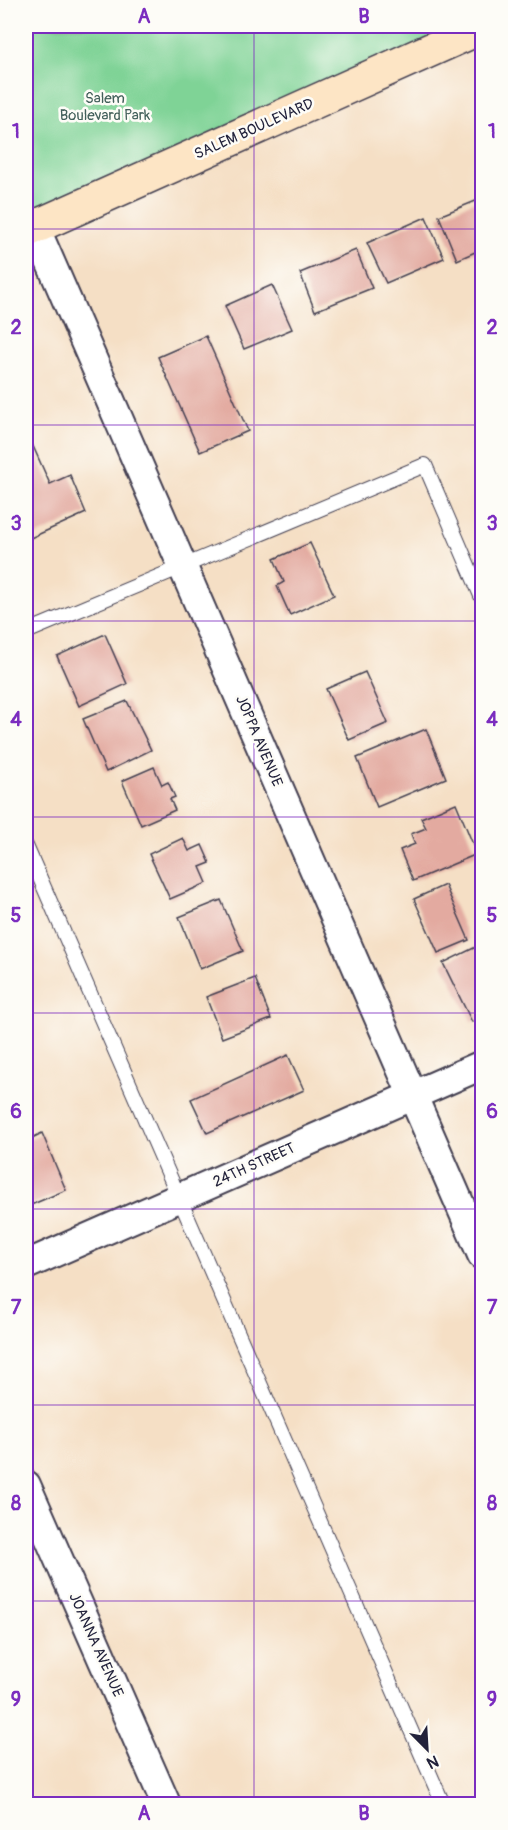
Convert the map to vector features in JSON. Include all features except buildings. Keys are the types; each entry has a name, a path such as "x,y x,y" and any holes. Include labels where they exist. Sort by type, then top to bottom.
{"street":[{"name":"SALEM BOULEVARD","path":"30,229 483,27"},
{"name":"JOPPA AVENUE","path":"30,229 183,567 483,1254"},
{"name":"24TH STREET","path":"26,1265 483,1065"},
{"name":"JOANNA AVENUE","path":"26,1485 166,1804"}],"lane":[{"path":"26,632 425,465 483,598"},
{"path":"26,846 443,1804"}],"green space":[{"name":"Salem Boulevard Park","path":"26,26 482,26 26,229"}]}
